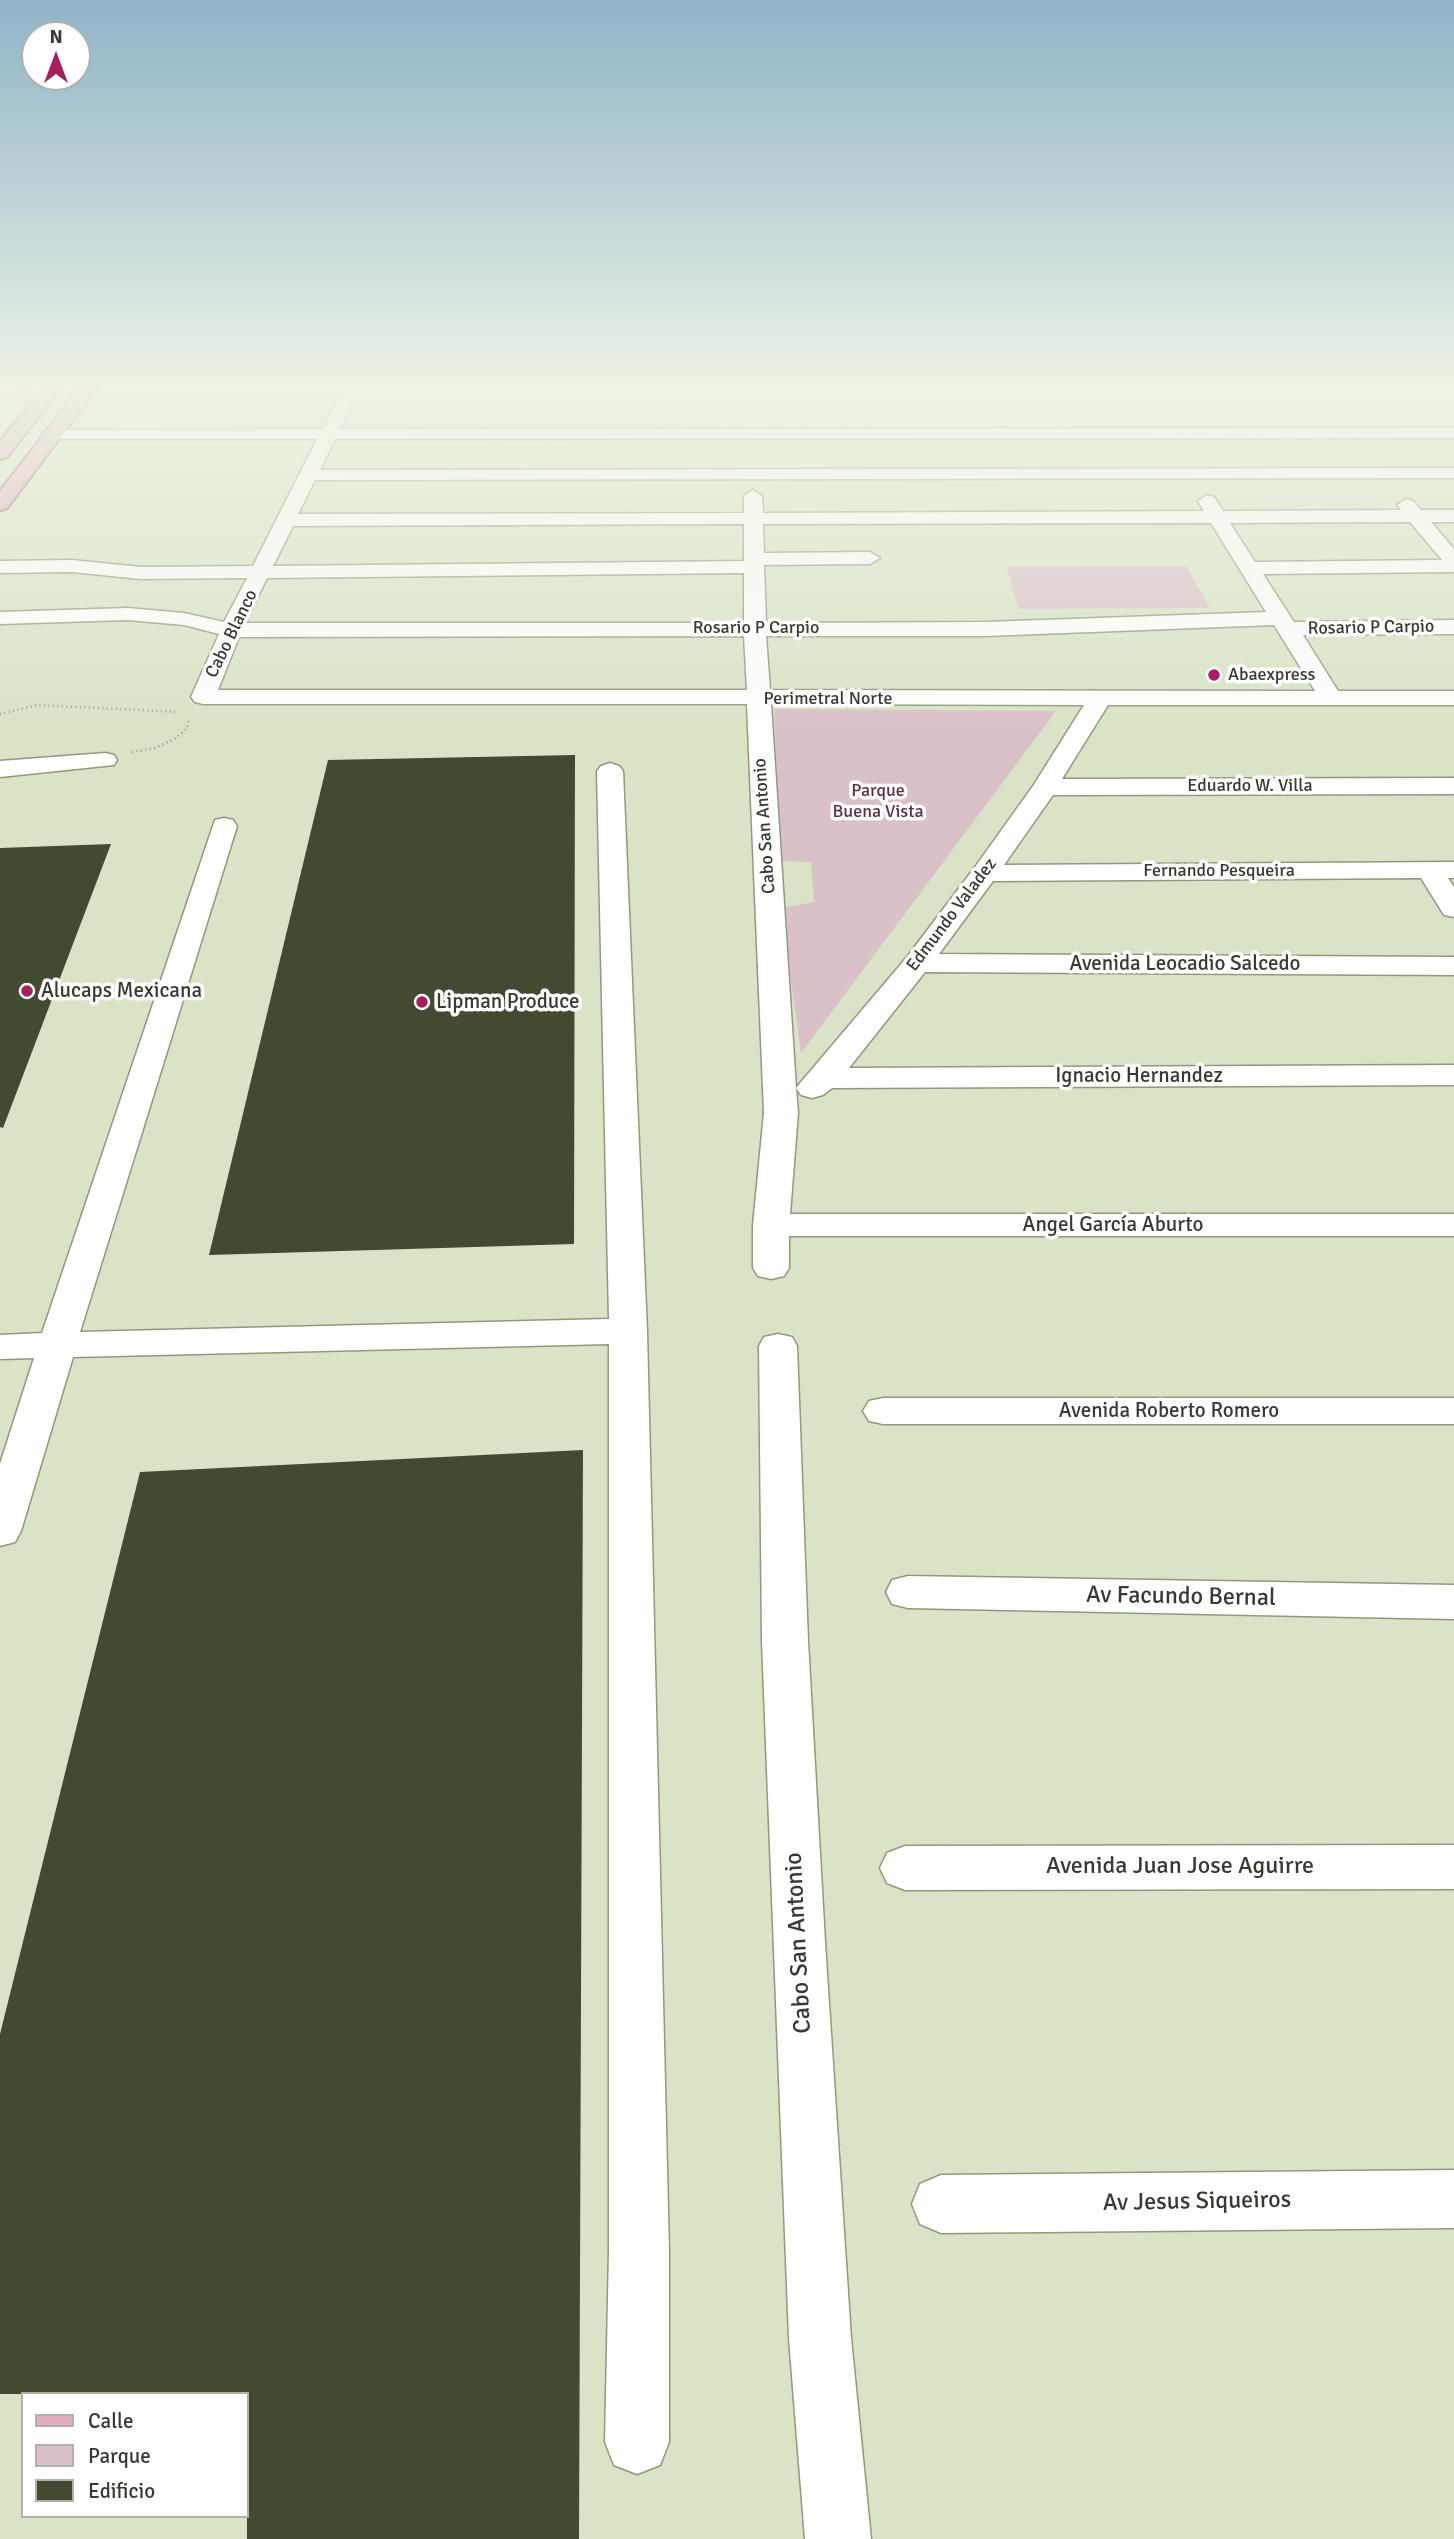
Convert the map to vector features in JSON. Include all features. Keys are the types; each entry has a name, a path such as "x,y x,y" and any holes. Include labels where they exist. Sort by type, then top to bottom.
{"street":[{"name":"Cabo Blanco","path":"197,701 294,501"},
{"name":"Cabo San Antonio","path":"753,501 755,628 781,1113 771,1225 771,1268"},
{"path":"1207,501 1332,698"},
{"path":"1403,501 1454,563"},
{"path":"286,520 1454,516"},
{"path":"0,567 35,566 141,573 755,563 870,558"},
{"path":"1249,568 1454,563"},
{"path":"8,617 35,566"},
{"name":"Rosario P Carpio","path":"8,617 128,614 184,619 231,630 1018,628 1284,623 1454,627"},
{"name":"Edmundo Valadez","path":"781,1113 824,1078 917,963 1045,787 1100,698"},
{"name":"Perimetral Norte","path":"197,701 1454,698"},
{"path":"0,769 105,760"},
{"path":"610,771 628,1331 639,2250 637,2442"},
{"name":"Eduardo W. Villa","path":"1045,787 1454,786"},
{"path":"0,1531 224,826"},
{"path":"1441,870 1454,909"},
{"name":"Fernando Pesqueira","path":"985,873 1441,870"},
{"name":"Avenida Leocadio Salcedo","path":"917,963 1454,966"},
{"name":"Ignacio Hernandez","path":"824,1078 1454,1075"},
{"name":"Angel García Aburto","path":"771,1225 1454,1225"},
{"path":"0,1347 628,1331"},
{"name":"Cabo San Antonio","path":"778,1346 778,1447 797,1901 820,2338 838,2539"},
{"name":"Avenida Roberto Romero","path":"883,1411 1454,1411"},
{"name":"Av Facundo Bernal","path":"908,1592 1454,1602"},
{"name":"Avenida Juan Jose Aguirre","path":"905,1868 1454,1867"},
{"name":"Av Jesus Siqueiros","path":"941,2204 1454,2199"}],"path":[{"path":"0,715 38,705 176,713 197,701"},
{"path":"105,760 155,748 176,738 187,728 197,701"}],"green space":[{"path":"1186,566 1210,608 1019,609 1006,567"},
{"name":"Parque Buena Vista","path":"774,709 1056,711 801,1053 781,908 814,902 811,862 781,861"}],"building":[{"name":"Lipman Produce","path":"575,755 574,1244 209,1255 328,760"},
{"name":"Alucaps Mexicana","path":"111,844 3,1128 0,1127 0,848"},
{"path":"583,1450 579,2539 247,2539 248,2392 0,2394 0,2034 140,1472"}],"place":[{"name":"Abaexpress","path":"1214,675"},
{"name":"Alucaps Mexicana","path":"27,991"},
{"name":"Lipman Produce","path":"422,1002"}]}
